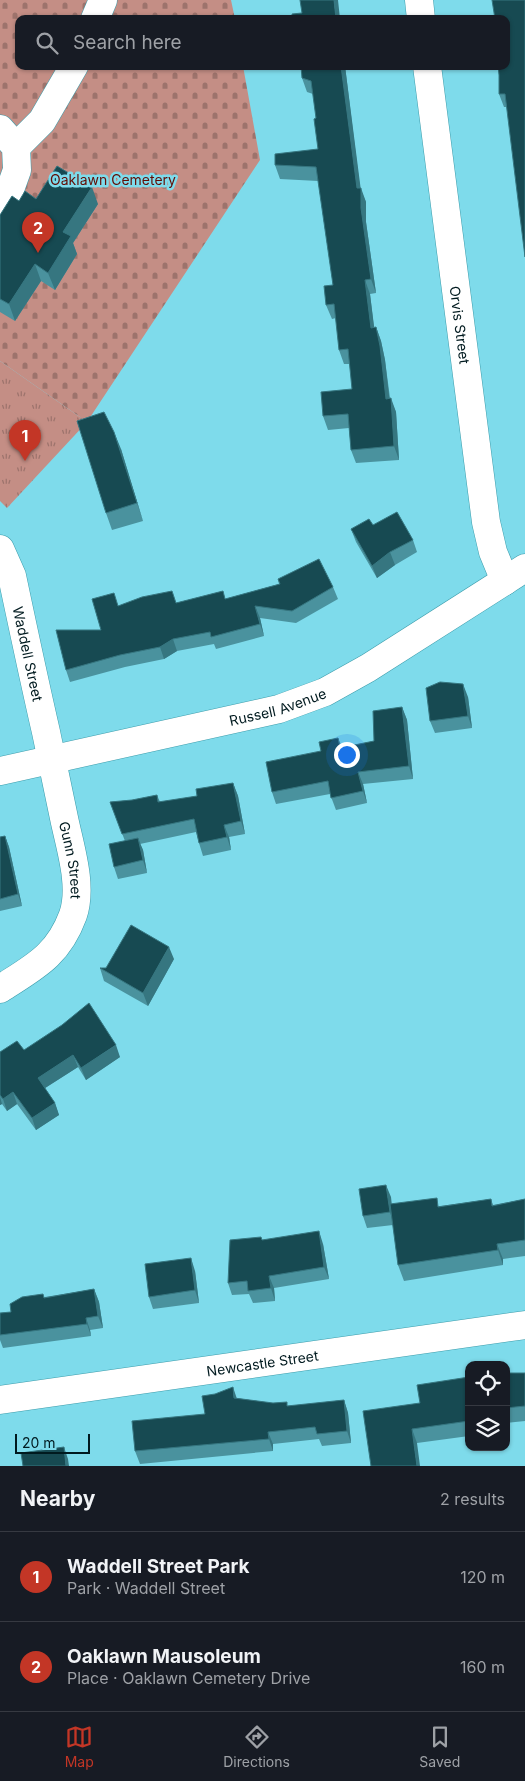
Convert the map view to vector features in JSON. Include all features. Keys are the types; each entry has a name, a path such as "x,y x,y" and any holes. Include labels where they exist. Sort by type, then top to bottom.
{"street":[{"path":"97,15 103,0"},
{"path":"419,0 421,15"},
{"path":"0,209 8,195 17,170 8,138 42,121 72,70"},
{"name":"Orvis Street","path":"429,70 486,522 493,552 515,575"},
{"name":"Waddell Street","path":"0,549 12,576 52,760"},
{"name":"Russell Avenue","path":"0,771 279,709 325,692 368,668 515,575"},
{"name":"Gunn Street","path":"0,989 41,962 52,952 61,941 73,914 76,900 76,871 52,760"},
{"name":"Newcastle Street","path":"0,1400 525,1325"}],"green space":[{"name":"Oaklawn Cemetery","path":"0,0 231,0 234,15 15,15 15,70 244,70 260,160 87,422 0,361"},
{"path":"0,361 87,422 7,508 0,501"}],"building":[{"path":"300,0 334,0 336,15 292,15 302,13"},
{"path":"492,0 525,0 525,257 505,94 499,94 498,70 510,70 510,15 494,15"},
{"path":"301,70 342,70 357,188 361,188 361,208 371,279 365,280 371,328 376,327 386,399 391,398 394,446 351,450 348,414 323,416 321,392 352,389 348,349 339,350 334,304 326,305 324,286 333,285 316,167 275,165 275,154 318,149 311,81 302,78"},
{"path":"57,166 92,187 63,232 71,236 48,273 35,264 9,304 0,299 0,215 12,196 19,201 25,191 36,199"},
{"path":"104,412 114,432 137,503 106,513 77,421"},
{"path":"397,512 413,540 390,552 372,566 351,529 369,519 373,525"},
{"path":"319,559 333,587 292,611 255,606 260,624 211,637 210,632 173,639 160,647 120,655 66,670 56,630 101,630 92,599 114,593 118,606 142,597 172,591 176,603 223,591 225,599 280,584 278,579"},
{"path":"440,682 463,684 468,716 430,721 426,688"},
{"path":"402,707 409,766 358,772 363,791 331,798 328,781 272,792 266,762 321,751 319,742 338,738 340,748 374,741 373,711"},
{"path":"233,783 241,821 224,825 227,837 199,843 194,819 122,834 110,802 157,795 158,802 197,796 196,789"},
{"path":"5,836 18,894 0,899 0,837"},
{"path":"138,838 143,860 114,867 109,844"},
{"path":"131,925 169,947 143,993 100,968 106,968"},
{"path":"89,1003 116,1045 81,1068 73,1055 38,1078 55,1103 32,1118 13,1092 3,1099 0,1095 0,1052 17,1041 24,1050 62,1025"},
{"path":"386,1185 390,1212 363,1216 359,1189"},
{"path":"437,1198 438,1207 491,1199 492,1206 525,1199 525,1240 497,1244 498,1250 398,1265 390,1204"},
{"path":"319,1231 324,1267 269,1276 271,1288 248,1291 247,1281 228,1283 230,1240 261,1237 262,1240"},
{"path":"191,1258 195,1290 149,1297 145,1264"},
{"path":"94,1289 98,1316 86,1318 87,1324 0,1335 0,1313 11,1312 10,1304 22,1297 43,1294 44,1298"},
{"path":"510,1373 525,1373 525,1406 510,1408"},
{"path":"465,1378 465,1422 412,1429 417,1466 371,1466 363,1411 420,1403 417,1385"},
{"path":"233,1387 234,1398 273,1403 287,1402 287,1406 344,1400 347,1431 317,1434 315,1427 268,1432 269,1439 135,1451 132,1421 205,1414 202,1396 215,1394"},
{"path":"64,1447 66,1466 23,1466 21,1453"}],"place":[{"name":"Oaklawn Mausoleum","path":"38,253"},
{"name":"Waddell Street Park","path":"25,461"}]}
